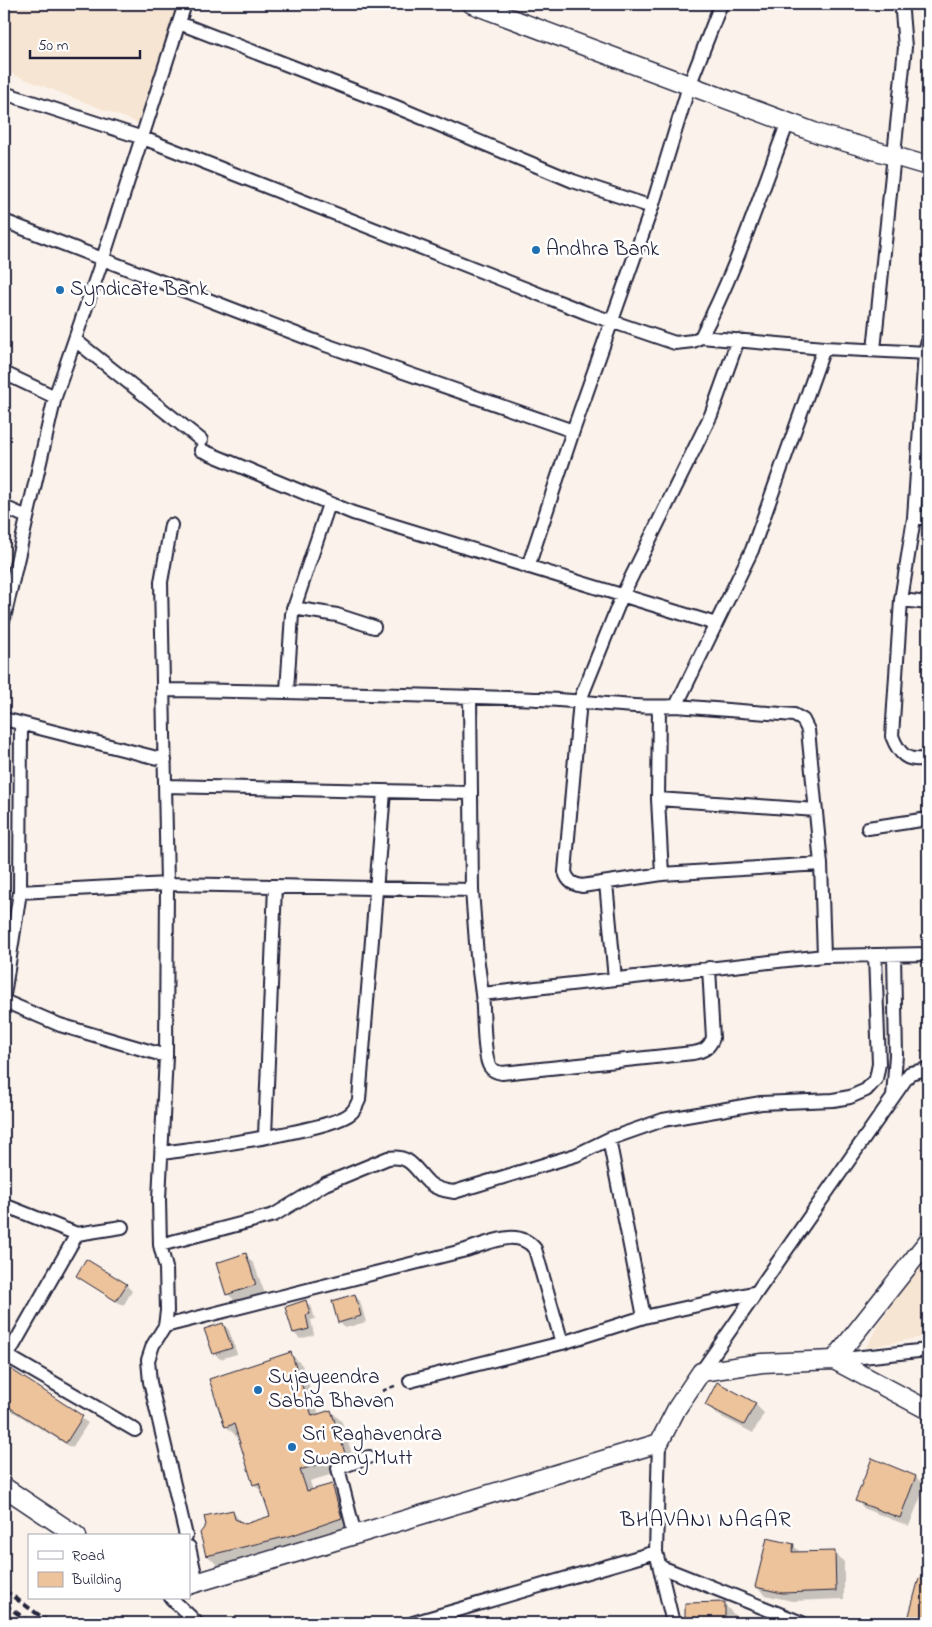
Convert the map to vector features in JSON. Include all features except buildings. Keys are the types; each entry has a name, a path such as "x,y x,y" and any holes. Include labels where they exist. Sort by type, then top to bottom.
{"street":[{"path":"4,618 55,397 103,258 185,4"},
{"path":"472,4 788,122 928,166"},
{"path":"528,568 573,430 652,207 689,86 721,4"},
{"path":"878,350 905,47 902,12"},
{"path":"178,23 394,106 572,181 652,207"},
{"path":"4,92 142,138 611,321 675,344 693,341 701,337 824,348 924,349 924,424 914,518 901,600 892,736 899,753 903,756 914,760 928,758"},
{"path":"701,337 736,259 788,122"},
{"path":"4,221 320,343 573,430"},
{"path":"75,340 201,445 329,504 528,568 716,624"},
{"path":"738,340 711,416 622,596 580,700 566,872 567,878 573,884 606,883 662,874 821,864"},
{"path":"676,706 752,550 824,348"},
{"path":"4,374 55,397"},
{"path":"287,691 290,628 293,608 329,504"},
{"path":"4,507 27,517"},
{"path":"914,518 928,518"},
{"path":"171,525 161,582 167,884 166,1056 163,1153 159,1199 160,1245 166,1268 167,1296 165,1326 153,1345 148,1360 150,1382 186,1534"},
{"path":"901,600 928,603"},
{"path":"293,608 337,615 374,627"},
{"path":"164,690 287,691 580,700 794,715 803,720 808,730 821,864 824,956"},
{"path":"470,697 472,890 476,956 482,994 487,1053 489,1065 494,1071 502,1073 703,1051 710,1045 713,1038 709,968"},
{"path":"659,707 658,798 662,874"},
{"path":"4,719 21,725 165,760"},
{"path":"4,995 20,892 21,725"},
{"path":"166,786 471,793"},
{"path":"163,1153 265,1136 338,1120 352,1113 359,1100 384,792"},
{"path":"658,798 816,810"},
{"path":"868,828 928,819"},
{"path":"606,883 615,979"},
{"path":"20,892 167,884 472,890"},
{"path":"265,1136 275,886"},
{"path":"482,994 824,956 928,954"},
{"path":"160,1245 274,1214 325,1184 396,1156 408,1160 417,1167 429,1183 442,1190 454,1192 576,1155 608,1139 663,1120 761,1102 833,1100 850,1097 866,1090 876,1079 880,1064 876,955"},
{"path":"893,1097 896,1054 894,955"},
{"path":"4,1001 60,1025 166,1056"},
{"path":"673,1623 661,1566 656,1552 659,1443 677,1408 701,1372 910,1073 928,1069"},
{"path":"608,1139 644,1317"},
{"path":"4,1205 77,1234 122,1227"},
{"path":"77,1234 5,1357 135,1430"},
{"path":"165,1326 507,1238 518,1237 529,1241 535,1249 562,1344"},
{"path":"834,1360 928,1241"},
{"path":"410,1381 562,1344 644,1317 757,1292"},
{"path":"701,1372 762,1363 834,1360 928,1350"},
{"path":"834,1360 928,1410"},
{"path":"190,1556 193,1584 659,1443"},
{"path":"355,1535 338,1468 369,1457"},
{"path":"4,1487 74,1534"},
{"path":"413,1623 656,1552"},
{"path":"661,1566 798,1623"},
{"path":"173,1600 197,1623"}],"path":[{"path":"382,1391 410,1381"}],"shaded area":[{"path":"4,4 177,4 138,123 4,71"},
{"path":"928,1245 928,1336 865,1348"}],"railway":[{"path":"4,1590 50,1623"},
{"path":"4,1604 31,1623"}],"place":[{"name":"Andhra Bank","path":"536,250"},
{"name":"Syndicate Bank","path":"60,290"},
{"name":"Sujayeendra Sabha Bhavan","path":"258,1390"},
{"name":"Sri Raghavendra Swamy Mutt","path":"292,1447"}],"district":[{"name":"BHAVANI NAGAR","path":"706,1521"}]}
